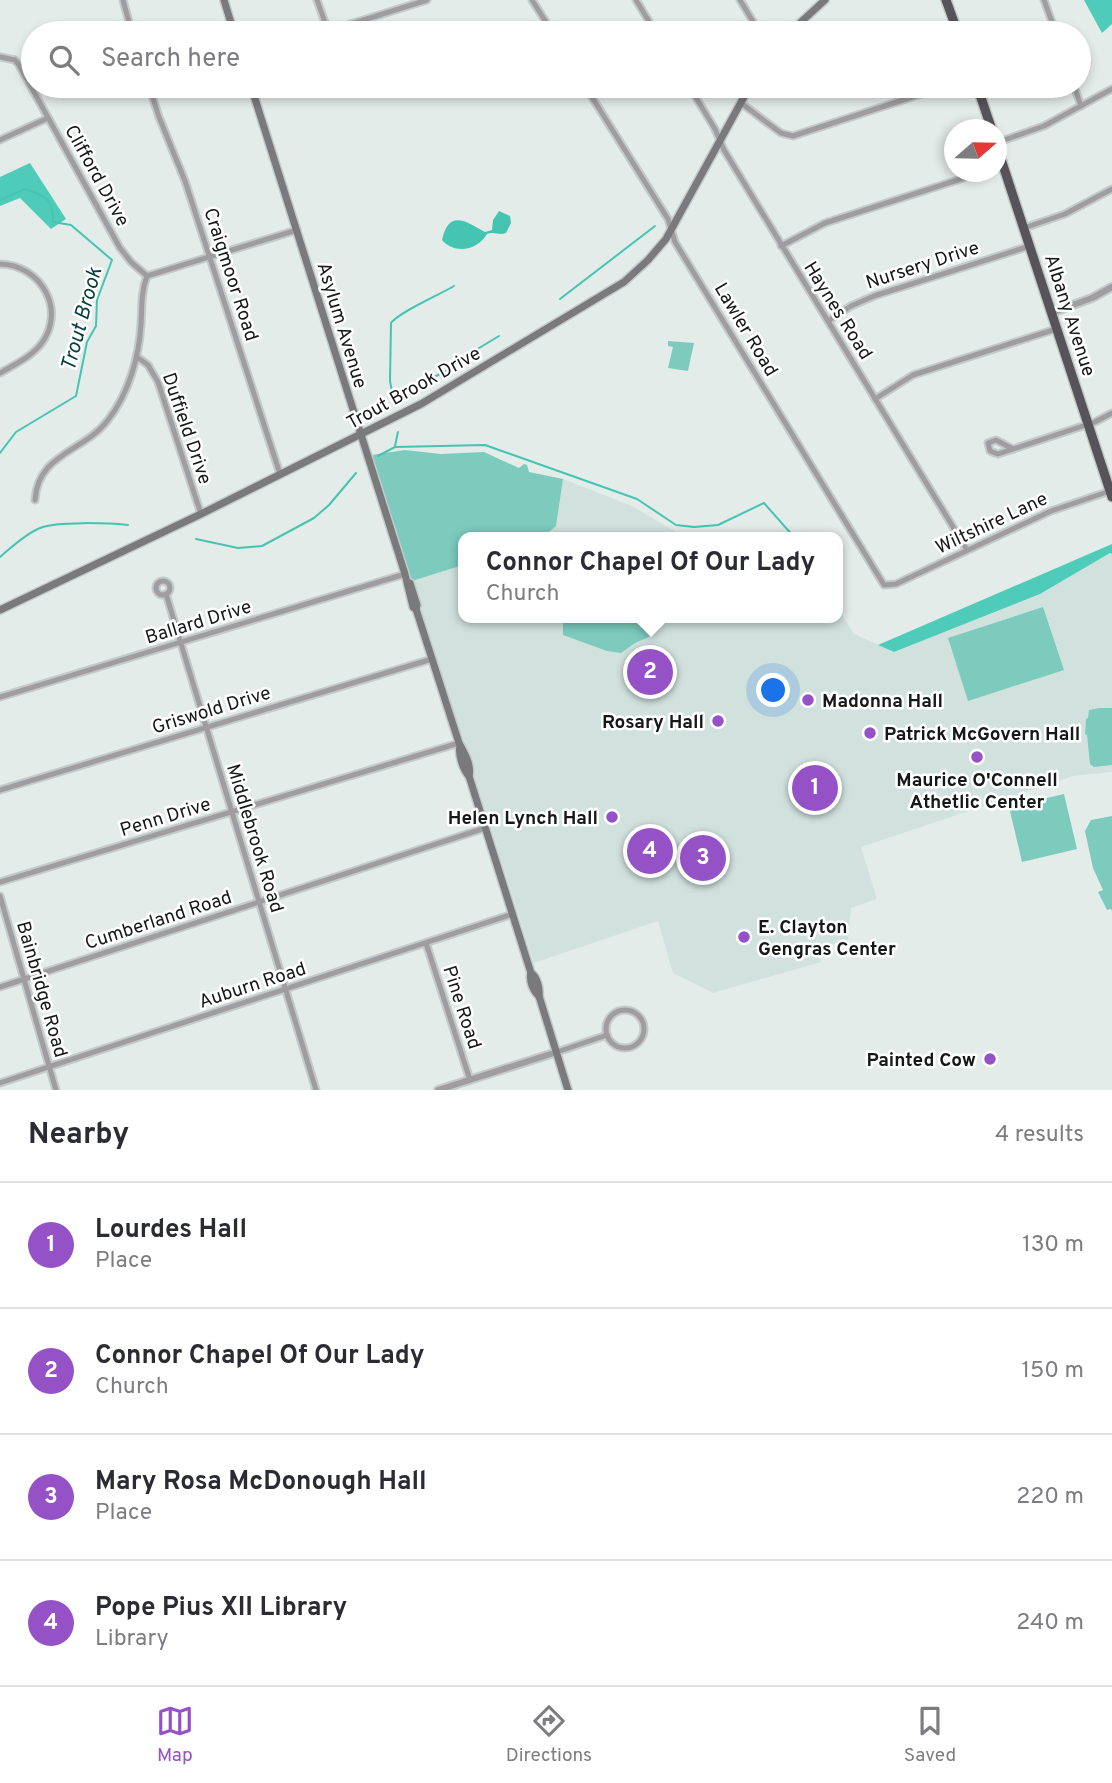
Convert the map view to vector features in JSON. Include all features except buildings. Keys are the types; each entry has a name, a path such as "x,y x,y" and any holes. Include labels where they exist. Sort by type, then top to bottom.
{"highway":[{"path":"946,0 954,21"},
{"path":"981,98 988,119"},
{"name":"Albany Avenue","path":"1006,182 1024,228 1111,494"}],"main road":[{"path":"224,0 230,21"},
{"path":"802,21 825,0"},
{"name":"Asylum Avenue","path":"255,98 360,435 470,771 469,776 537,984 568,1090"},
{"name":"Trout Brook Drive","path":"0,610 201,514 421,404 624,282 649,260 671,229 744,98"}],"street":[{"path":"123,0 129,21"},
{"path":"317,0 322,21"},
{"path":"359,21 425,0"},
{"path":"532,0 545,21"},
{"path":"636,0 649,21"},
{"path":"740,0 753,21"},
{"path":"1044,0 1052,21"},
{"name":"Clifford Drive","path":"0,57 15,60 21,69"},
{"path":"1007,140 1038,129 1112,89"},
{"name":"Clifford Drive","path":"37,98 120,248 147,276"},
{"name":"Craigmoor Road","path":"153,98 185,181 280,474"},
{"name":"Lawler Road","path":"592,98 668,219 675,242 882,582 887,586"},
{"name":"Haynes Road","path":"696,98 781,246 967,550"},
{"path":"741,103 781,133 793,136 909,98"},
{"path":"1078,98 1081,106"},
{"path":"0,140 48,118"},
{"path":"781,246 825,223 951,182"},
{"path":"1024,228 1065,214 1112,189"},
{"path":"35,500 37,485 43,472 109,419 124,391 137,357 142,293 147,276 297,230"},
{"name":"Nursery Drive","path":"828,321 874,296 1030,246"},
{"path":"0,264 20,267 37,278 48,298 51,315 49,328 39,346 0,373"},
{"path":"1051,313 1092,298 1112,287"},
{"path":"875,399 913,376 1056,329"},
{"name":"Duffield Drive","path":"137,357 148,365 158,382 201,514"},
{"path":"1013,449 1112,414"},
{"name":"Wiltshire Lane","path":"887,586 1051,511 1111,494"},
{"name":"Ballard Drive","path":"0,697 405,574"},
{"name":"Middlebrook Road","path":"166,594 316,1090"},
{"name":"Griswold Drive","path":"0,790 432,659"},
{"name":"Penn Drive","path":"0,882 459,744"},
{"name":"Cumberland Road","path":"0,987 485,828"},
{"name":"Bainbridge Road","path":"0,896 56,1090"},
{"name":"Auburn Road","path":"0,1083 513,914"},
{"name":"Pine Road","path":"426,943 470,1080"},
{"path":"618,1012 634,1013 642,1021 642,1035 633,1046 617,1046 607,1035 608,1021 618,1012"},
{"path":"438,1090 607,1035"}],"shaded area":[{"path":"1084,0 1112,0 1112,24 1102,33"},
{"path":"30,163 66,219 51,229 20,198 0,206 0,177"},
{"path":"499,211 510,216 511,223 506,233 487,234 478,244 466,249 453,248 442,240 449,224 459,220 485,232 492,230 493,220"},
{"path":"668,341 694,343 688,371 668,368 673,347 668,346"},
{"path":"405,450 441,454 484,452 519,468 527,465 529,472 563,479 556,526 549,532 458,532 458,567 412,581 372,455"},
{"path":"563,479 632,506 676,532 549,532 556,526"},
{"path":"1112,544 1112,554 1040,594 894,652 878,645"},
{"path":"1112,554 1112,772 1073,776 861,847 877,899 851,908 848,940 817,948 821,962 713,993 673,973 658,921 534,963 412,581 458,567 458,623 843,623 843,617 854,634 894,652 1040,594"},
{"path":"1043,607 1064,670 968,701 948,638"},
{"path":"563,623 653,623 649,637 621,653 607,651 563,635"},
{"path":"1112,708 1112,765 1094,767 1090,764 1085,734 1086,719 1089,710"},
{"path":"1064,794 1077,849 1022,862 1009,807"},
{"path":"1112,816 1112,911 1107,910 1098,892 1103,890 1093,868 1085,831 1091,820"}],"waterway":[{"name":"Trout Brook","path":"0,200 25,189 43,196 52,207 53,222 71,225 112,260 97,300 96,326 87,342 76,396 16,432 0,453"},
{"path":"560,299 655,226"},
{"path":"394,402 390,381 391,323 410,309 454,286"},
{"path":"394,401 402,393 450,369 456,362 499,336"},
{"path":"395,446 398,432"},
{"path":"378,456 395,447 485,445 637,499 676,525 718,525 764,503 790,532"},
{"path":"196,539 238,548 262,546 314,518 356,473"},
{"path":"0,557 40,528 83,523 128,525"}],"place":[{"name":"Connor Chapel Of Our Lady","path":"650,672"},
{"name":"Madonna Hall","path":"808,700"},
{"name":"Rosary Hall","path":"718,721"},
{"name":"Patrick McGovern Hall","path":"870,733"},
{"name":"Maurice O'Connell Athetlic Center","path":"977,757"},
{"name":"Lourdes Hall","path":"815,788"},
{"name":"Helen Lynch Hall","path":"612,817"},
{"name":"Pope Pius XII Library","path":"650,851"},
{"name":"Mary Rosa McDonough Hall","path":"703,858"},
{"name":"E. Clayton Gengras Center","path":"744,937"},
{"name":"Painted Cow","path":"990,1059"}]}
